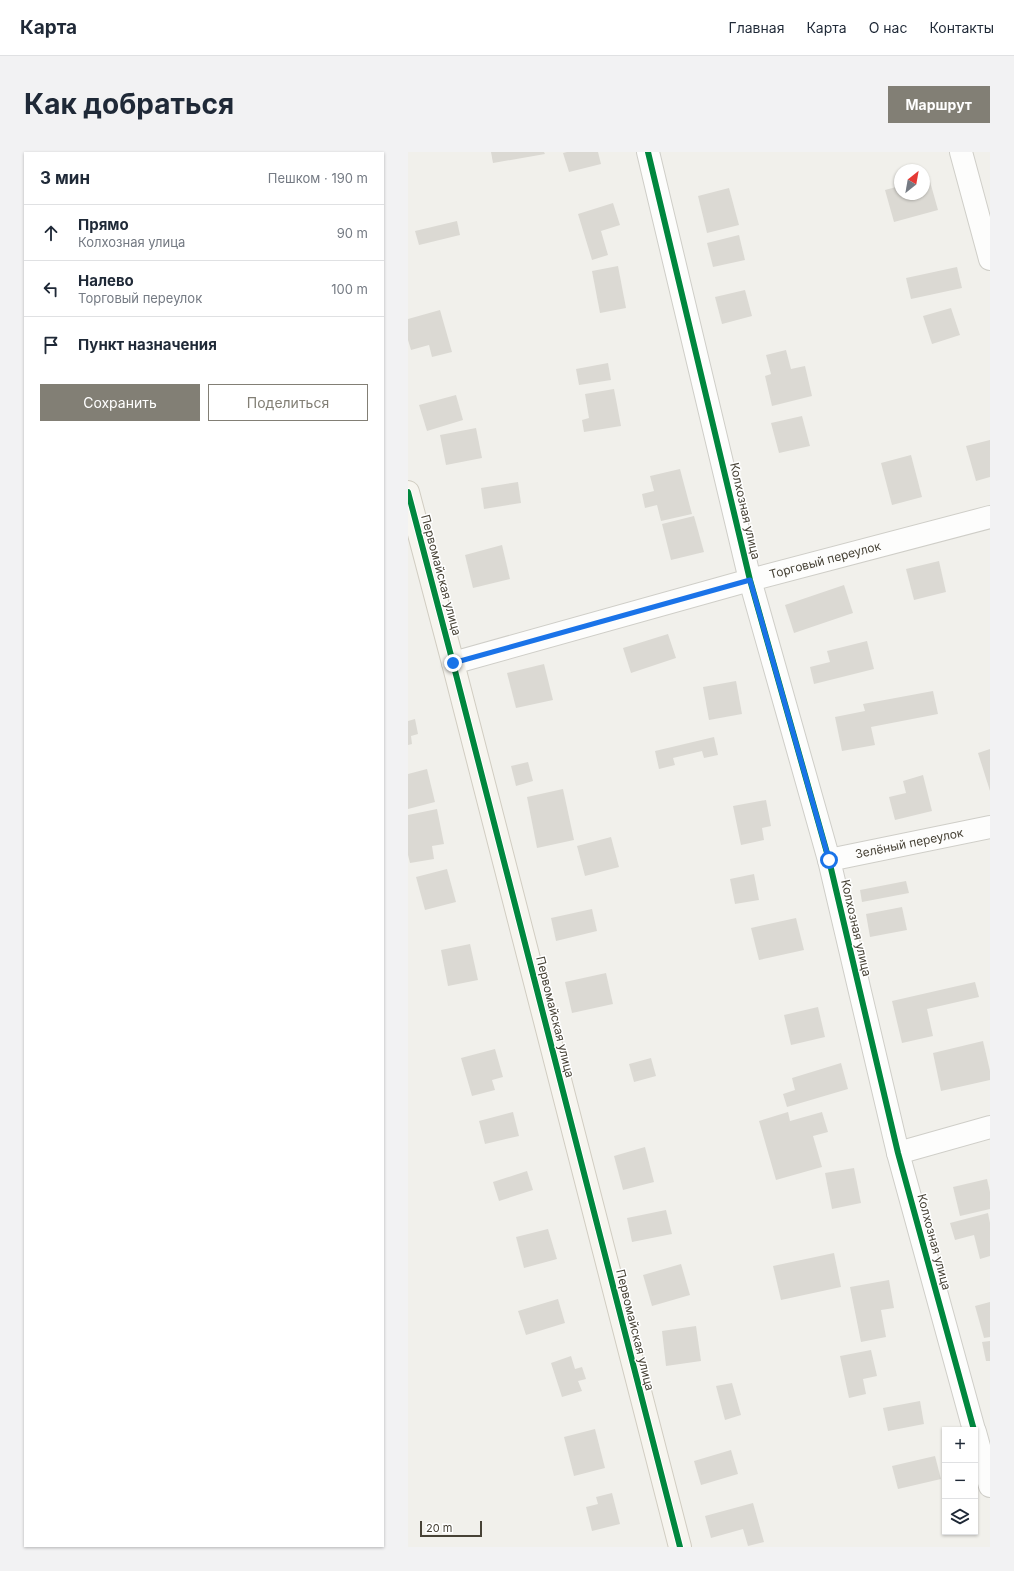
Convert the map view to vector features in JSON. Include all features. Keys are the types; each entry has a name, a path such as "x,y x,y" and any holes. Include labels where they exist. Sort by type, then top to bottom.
{"street":[{"name":"Колхозная улица","path":"648,152 750,580 829,860 898,1153 974,1427"},
{"path":"961,152 990,259"},
{"name":"Первомайская улица","path":"408,492 680,1547"},
{"name":"Торговый переулок","path":"453,663 750,580 990,517"},
{"name":"Зелёный переулок","path":"829,860 990,827"},
{"path":"898,1153 990,1127"},
{"name":"Колхозная улица","path":"978,1442 990,1486"}],"building":[{"path":"491,152 544,152 545,154 493,163"},
{"path":"598,152 601,164 569,172 563,153"},
{"path":"930,182 938,210 894,222 885,190 894,188 894,200 930,200"},
{"path":"729,188 739,225 707,233 698,196"},
{"path":"613,203 620,225 601,231 608,255 592,260 578,214"},
{"path":"457,221 460,235 419,245 415,231"},
{"path":"739,235 745,260 713,267 707,243"},
{"path":"618,266 626,308 600,313 592,271"},
{"path":"957,267 962,288 911,299 906,278"},
{"path":"745,290 752,316 722,324 715,297"},
{"path":"951,308 960,335 932,344 923,316"},
{"path":"440,310 452,352 432,357 429,345 411,350 408,340 408,319"},
{"path":"786,350 791,369 805,366 812,396 772,406 765,376 771,374 766,355"},
{"path":"608,363 611,380 579,385 576,369"},
{"path":"614,389 621,426 584,432 582,420 589,418 585,394"},
{"path":"456,395 463,420 427,431 419,405"},
{"path":"802,416 810,446 779,453 771,423"},
{"path":"476,428 482,458 446,465 440,435"},
{"path":"990,440 990,477 976,481 966,446"},
{"path":"911,455 922,497 892,505 881,463"},
{"path":"680,469 692,514 661,521 657,505 645,508 642,494 654,491 650,476"},
{"path":"518,482 521,503 484,509 481,488"},
{"path":"694,516 704,552 671,560 662,524"},
{"path":"502,545 510,579 473,588 465,555"},
{"path":"939,561 946,592 914,600 906,569"},
{"path":"844,585 853,613 794,633 785,605"},
{"path":"668,634 676,658 631,673 623,648"},
{"path":"867,641 874,669 814,684 810,667 830,662 827,651"},
{"path":"544,664 553,700 516,708 507,673"},
{"path":"736,681 742,714 709,720 703,687"},
{"path":"933,691 938,714 871,727 875,745 842,751 835,717 865,711 863,704"},
{"path":"415,719 418,734 411,736 412,744 408,745 408,721"},
{"path":"714,737 718,755 704,758 702,751 673,758 675,765 659,769 655,751"},
{"path":"990,749 990,791 978,753"},
{"path":"528,762 533,781 516,786 511,766"},
{"path":"427,769 435,802 408,809 408,774"},
{"path":"923,775 932,811 895,820 889,797 906,793 903,781"},
{"path":"563,789 574,840 537,848 527,797"},
{"path":"766,800 771,826 762,828 764,840 741,845 733,806"},
{"path":"437,809 444,844 432,846 434,859 410,863 408,855 408,815"},
{"path":"611,837 619,867 585,876 577,846"},
{"path":"447,869 456,902 425,910 416,877"},
{"path":"754,874 759,900 735,904 730,879"},
{"path":"906,881 909,893 862,902 860,890"},
{"path":"902,907 907,930 870,937 866,914"},
{"path":"592,909 597,931 556,941 551,918"},
{"path":"796,918 804,950 759,960 751,928"},
{"path":"470,944 478,980 448,986 441,950"},
{"path":"606,973 613,1004 572,1013 565,982"},
{"path":"975,982 979,997 927,1009 933,1036 902,1043 892,1001"},
{"path":"818,1007 825,1037 791,1045 784,1015"},
{"path":"983,1041 990,1071 990,1080 941,1091 933,1053"},
{"path":"495,1049 503,1077 492,1080 495,1090 472,1096 461,1058"},
{"path":"651,1058 656,1076 634,1082 629,1064"},
{"path":"841,1063 848,1089 787,1107 783,1094 795,1090 792,1078"},
{"path":"513,1112 519,1136 485,1144 479,1121"},
{"path":"788,1112 790,1121 822,1112 828,1132 813,1136 822,1167 776,1180 759,1121"},
{"path":"645,1147 654,1182 623,1190 614,1156"},
{"path":"854,1168 861,1203 832,1209 825,1173"},
{"path":"527,1171 533,1190 499,1201 493,1182"},
{"path":"987,1179 990,1192 990,1209 960,1216 953,1187"},
{"path":"666,1210 672,1234 632,1242 627,1218"},
{"path":"988,1213 990,1223 990,1256 980,1259 974,1235 955,1240 950,1223"},
{"path":"548,1229 557,1259 524,1268 516,1237"},
{"path":"834,1253 841,1287 781,1300 773,1266"},
{"path":"681,1264 690,1295 652,1306 643,1275"},
{"path":"889,1280 894,1308 881,1310 886,1337 861,1342 850,1287"},
{"path":"558,1299 565,1323 526,1335 518,1311"},
{"path":"990,1302 990,1337 984,1338 975,1306"},
{"path":"696,1326 701,1361 666,1366 662,1331"},
{"path":"990,1341 990,1361 986,1361 982,1342"},
{"path":"871,1350 877,1376 863,1379 866,1394 849,1398 840,1356"},
{"path":"571,1356 575,1369 582,1367 586,1379 578,1381 582,1391 562,1397 551,1363"},
{"path":"732,1383 741,1415 725,1420 716,1386"},
{"path":"920,1401 924,1424 888,1431 883,1408"},
{"path":"595,1429 605,1468 574,1476 564,1437"},
{"path":"731,1450 738,1474 701,1485 694,1461"},
{"path":"935,1456 941,1479 898,1489 892,1466"},
{"path":"612,1493 620,1524 592,1531 586,1507 598,1504 596,1497"},
{"path":"753,1503 764,1542 748,1546 743,1529 711,1538 705,1516"}],"cycle path":[{"path":"648,152 750,580 829,860 898,1153 973,1427"},
{"path":"408,492 680,1547"}],"route":[{"path":"453,663 750,580 829,860"}]}
